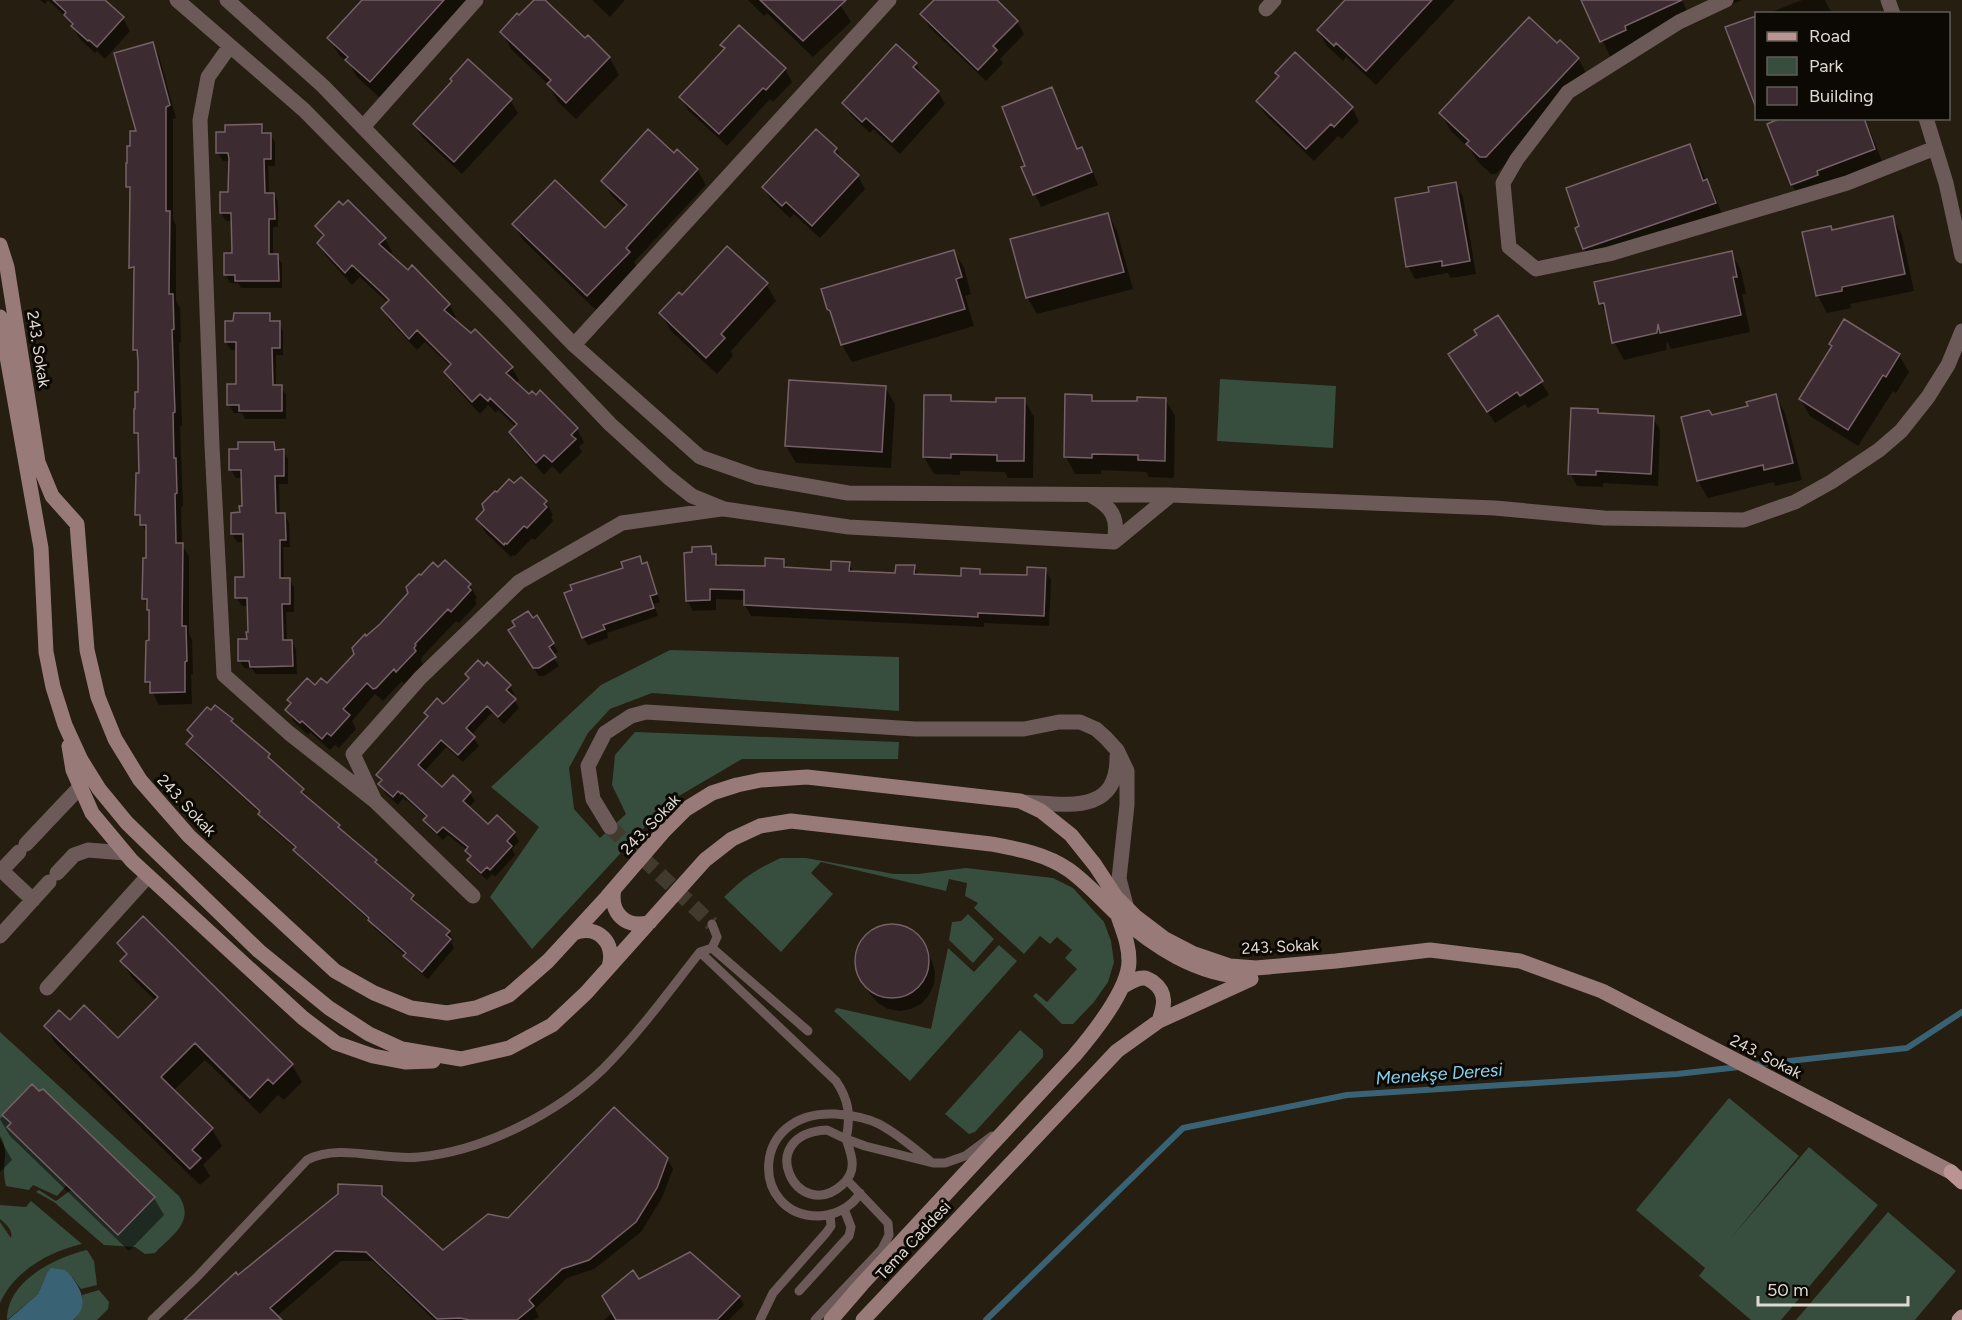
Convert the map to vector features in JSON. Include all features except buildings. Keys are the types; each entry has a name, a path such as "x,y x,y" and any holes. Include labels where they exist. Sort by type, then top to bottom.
{"street":[{"path":"177,0 304,110 610,424 692,496 724,509 849,527 1114,542 1171,495"},
{"path":"226,0 323,86 574,345 700,457 757,477 848,492 1171,495 1495,508 1604,518 1744,520 1795,502 1831,482 1893,438 1928,397 1948,364 1962,331"},
{"path":"363,127 476,0"},
{"path":"574,345 889,0"},
{"path":"1726,0 1679,22 1568,92 1517,159 1503,183 1509,247 1536,269 1609,254 1836,187 1935,148"},
{"path":"230,46 208,76 200,120 224,675 289,733 375,801 473,896"},
{"path":"1927,120 1946,183 1962,256"},
{"name":"243. Sokak","path":"0,245 7,267 38,462 52,496 77,524 87,650 98,697 115,739 140,780 189,836 335,971 374,993 411,1008 447,1013 476,1008 509,995 548,961 686,809 712,794 753,782 807,777 1020,801 1041,811 1071,835 1095,865 1116,897 1122,911 1144,936 1170,954 1200,969 1226,976 1254,977"},
{"name":"243. Sokak","path":"0,317 41,549 46,652 53,687 65,725 81,760 99,789 127,823 260,951 329,1008 369,1034 402,1049 461,1059 509,1048 552,1025 609,967 705,860 732,839 760,826 790,821 1019,849 1044,857 1068,869 1122,911 1165,939 1192,954 1230,966 1256,968 1430,950 1520,961 1602,991 1959,1177"},
{"path":"1092,496 1108,505 1114,515 1116,532 1114,542"},
{"path":"322,758 353,754 420,678 519,582 622,523 724,509"},
{"path":"610,827 593,799 588,765 605,734 631,716 646,712 915,729 1024,729 1059,722 1080,722 1096,729 1117,750 1127,771 1127,805 1119,879 1129,963 1122,987 1092,1035 831,1320"},
{"path":"65,725 73,770 92,813 125,853 148,876 303,1018 336,1043 373,1056 405,1062 461,1059"},
{"path":"1020,801 1079,804 1095,800 1107,792 1114,781 1117,773 1117,750"},
{"path":"353,754 375,801"},
{"path":"33,900 1,871 80,787"},
{"path":"0,936 74,855 88,850 125,853"},
{"path":"47,988 148,876"},
{"path":"614,889 613,904 620,918 635,925 650,922"},
{"path":"574,933 589,930 603,937 611,951 609,967"},
{"path":"1254,977 1336,961"},
{"name":"Tema Caddesi","path":"863,1320 1117,1051 1159,1022 1254,977"},
{"path":"1122,987 1146,978 1156,984 1163,993 1164,1005 1159,1022"}],"lane":[{"path":"152,1320 307,1160 316,1155 336,1152 400,1158 428,1156 456,1150 495,1137 548,1111 568,1098 587,1084 616,1055 700,952 712,948 717,937 712,924"},
{"path":"712,948 808,1031"},
{"path":"700,952 836,1081 847,1099 849,1115 846,1139 853,1160 852,1170 847,1180 830,1193 819,1195 800,1190 789,1174 786,1160 792,1143 811,1132 827,1130 835,1132 846,1139 866,1146 933,1163 945,1163 965,1156 1022,1112"},
{"path":"860,1193 844,1209 830,1214 810,1216 790,1209 774,1191 770,1177 769,1153 773,1142 779,1133 799,1119 827,1114 849,1115 879,1124 933,1163"},
{"path":"816,1320 882,1249 890,1235 888,1222 847,1180"},
{"path":"799,1291 849,1236 851,1227 844,1209"},
{"path":"760,1320 773,1293 831,1226 830,1214"}],"green space":[{"path":"1220,379 1336,386 1333,448 1217,441"},
{"path":"670,650 899,657 899,711 652,693 610,709 588,733 569,768 574,809 600,838 626,814 612,785 615,755 635,732 899,742 898,759 742,759 667,803 532,949 490,897 539,827 491,787 601,685"},
{"path":"781,858 806,858 894,874 918,874 966,868 1053,878 1073,888 1104,922 1111,941 1114,962 1108,982 1094,1002 1073,1024 1062,1024 1033,996 1036,993 1047,1002 1077,969 1065,958 1072,950 1057,937 1050,944 1040,936 1024,954 974,908 978,903 965,896 967,883 949,879 946,891 821,862 811,873 833,894 781,952 724,897 750,874"},
{"path":"968,914 994,939 973,963 949,940 952,922 961,921"},
{"path":"999,945 1017,961 910,1081 834,1011 837,1008 931,1029 948,948 974,972"},
{"path":"1020,1030 1043,1050 1043,1057 975,1132 969,1134 945,1114"},
{"path":"0,1032 179,1196 184,1205 183,1221 155,1253 145,1254 135,1247 104,1245 54,1202 36,1192 39,1190 56,1201 71,1190 118,1235 155,1197 43,1089 39,1091 32,1084 2,1115 11,1123 7,1127 67,1185 57,1196 33,1185 29,1190 6,1186 5,1148 0,1136"},
{"path":"1729,1098 1799,1156 1730,1239 1809,1147 1878,1205 1781,1320 1751,1320 1699,1276 1705,1268 1636,1210"},
{"path":"31,1201 82,1244 57,1252 34,1264 6,1291 0,1303 0,1222 11,1238 11,1232 0,1219 0,1205 26,1207"},
{"path":"1888,1212 1956,1271 1915,1320 1796,1320"},
{"path":"87,1250 94,1261 97,1285 81,1289 72,1277 47,1273 38,1294 7,1320 9,1306 15,1294 35,1273 47,1265"},
{"path":"99,1290 109,1302 108,1309 97,1320 73,1320 78,1315 82,1295"}],"water":[{"path":"51,1268 65,1270 75,1281 83,1301 79,1314 73,1320 8,1320 38,1294"}],"waterway":[{"name":"Menekşe Deresi","path":"1752,1065 1907,1048 1962,1012"},
{"name":"Menekşe Deresi","path":"986,1320 1183,1128 1347,1095 1677,1074 1739,1067"}],"tunnel":[{"path":"610,827 712,924"}]}
